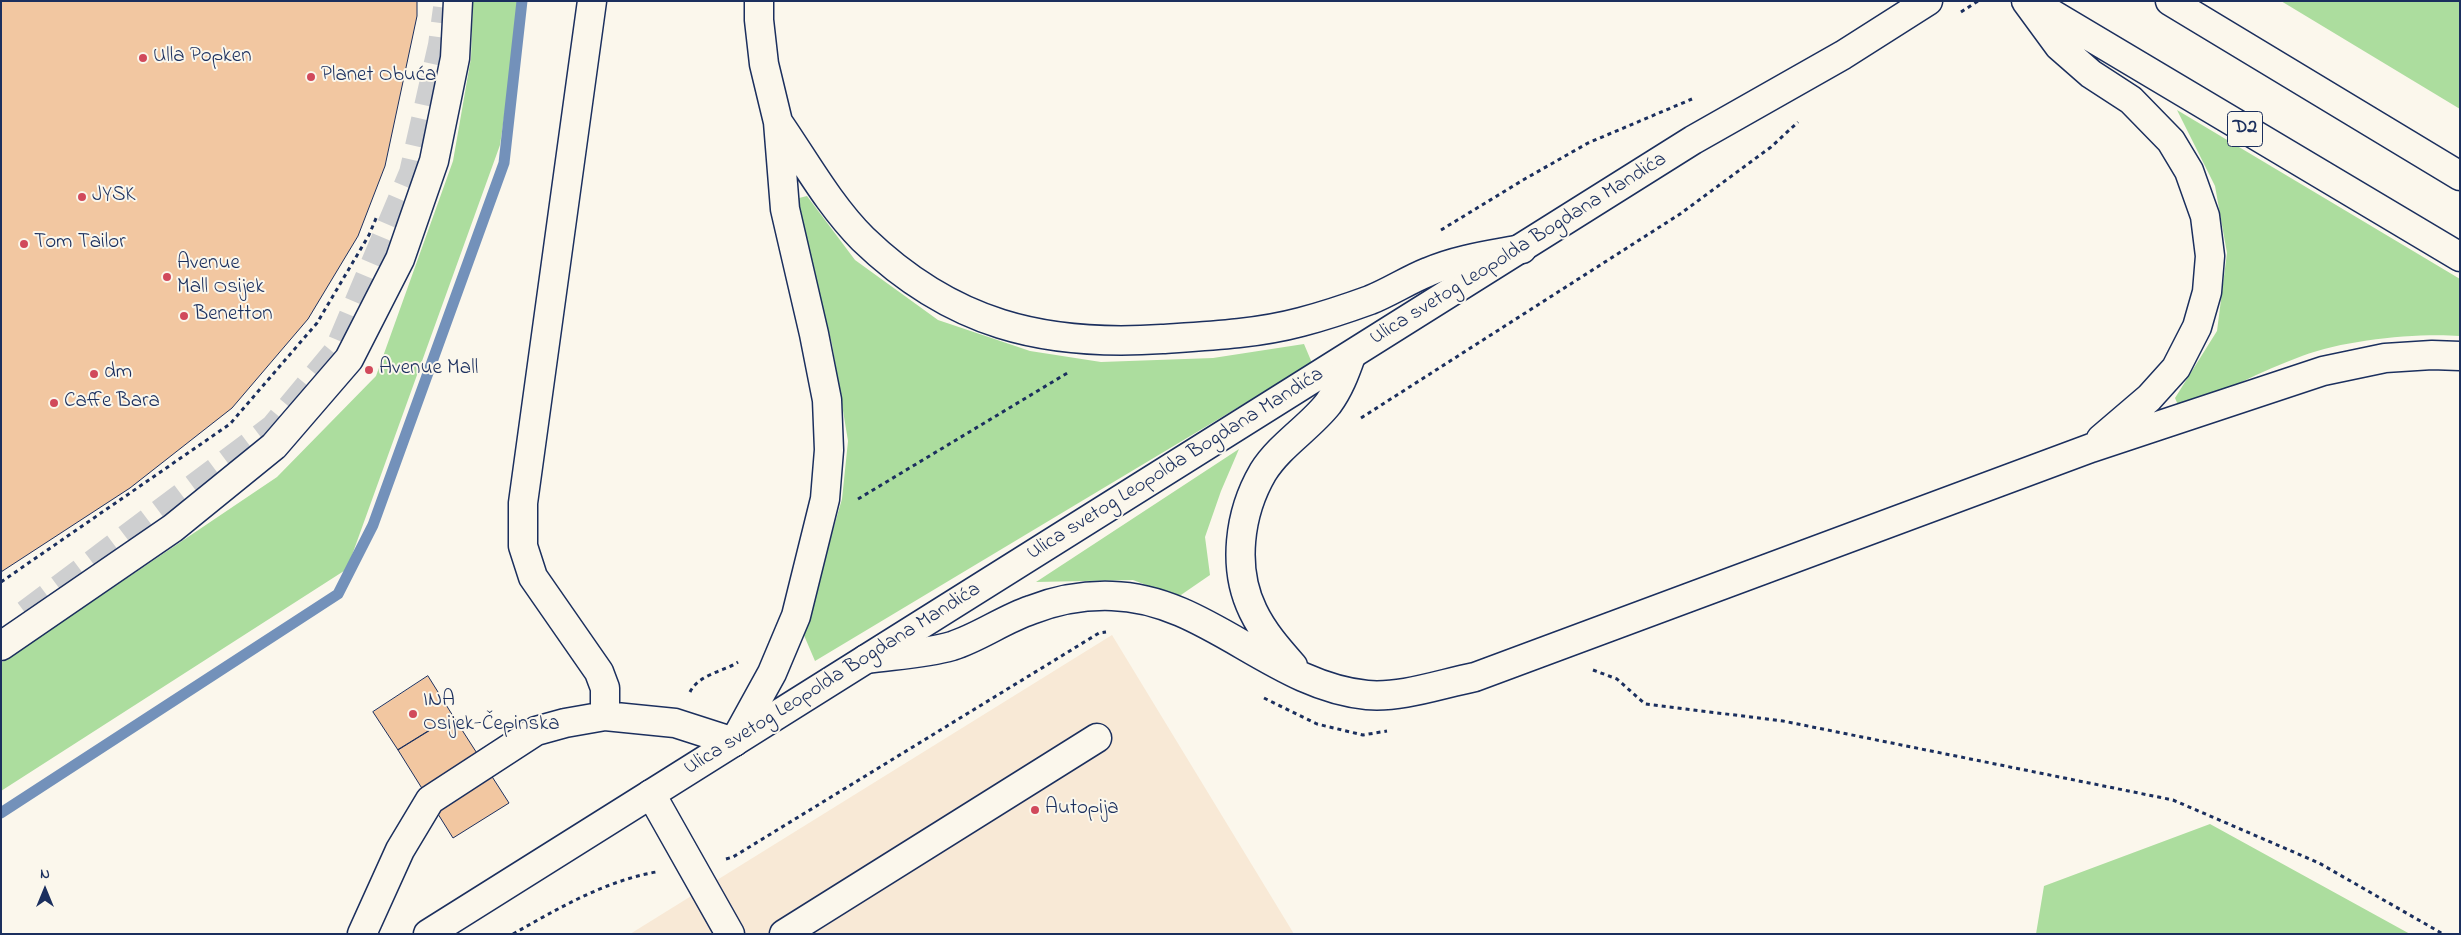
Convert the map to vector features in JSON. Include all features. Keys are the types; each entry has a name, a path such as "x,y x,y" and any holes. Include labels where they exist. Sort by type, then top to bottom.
{"main road":[{"path":"1,646 27,626 173,528 266,453 349,359 400,259 434,160 455,58 458,1"},
{"path":"592,1 523,503 523,546 533,577 599,672 605,688 605,716"},
{"path":"362,934 400,850 430,800 536,731 565,723 605,716 675,723 734,742 772,673 796,616 825,499 829,450 827,400 785,209 778,122 764,64 759,20 759,1"},
{"name":"Ulica svetog Leopolda Bogdana Mandića","path":"428,934 1693,140 1843,55 1928,1"},
{"path":"2026,1 2059,46 2091,74 2131,100 2171,141 2189,171 2206,216 2210,256 2207,292 2197,328 2176,368 2149,398 2091,448"},
{"name":"D2","path":"2030,1 2460,257"},
{"path":"2170,1 2460,176"},
{"path":"778,122 829,197 862,238 908,278 952,305 987,320 1043,335 1088,340 1145,340 1236,334 1301,322 1370,300 1428,272 1470,258 1522,249"},
{"path":"866,659 951,646 1030,610 1069,598 1113,596 1154,602 1195,619 1306,680 1333,689 1368,695 1404,692 1475,677 2091,448 2323,371 2385,358 2432,355 2460,356"},
{"path":"1306,680 1270,639 1253,611 1243,582 1240,558 1242,530 1248,508 1263,472 1286,445 1328,404 1343,380 1351,356"},
{"path":"1,638 27,626"},
{"path":"784,934 1097,738"},
{"path":"651,794 726,932"}],"path":[{"path":"1,582 230,424 317,323 369,235 380,208"},
{"path":"1585,671 1593,670 1617,679 1645,704 1783,721 2174,800 2319,863 2443,934"},
{"path":"1263,698 1317,724 1363,735 1391,731"},
{"path":"513,934 564,905"}],"shaded area":[{"name":"Autopija","path":"1112,635 1294,934 630,934"}],"green space":[{"path":"473,1 521,1 500,145 347,569 1,791 1,663 277,477 376,376 453,161 471,58"},
{"path":"2281,1 2460,1 2460,109"},
{"path":"2177,110 2460,279 2460,336 2442,335 2380,339 2319,350 2271,368 2181,412 2175,398 2217,331 2227,253 2215,186"},
{"path":"807,196 855,260 938,320 1030,351 1101,362 1213,358 1304,344 1312,363 815,661 803,633 842,499 848,441 832,344 795,199"},
{"path":"1239,449 1221,491 1205,537 1210,575 1178,597 1133,580 1036,582"},
{"path":"2210,824 2410,934 2036,934 2044,886"}],"building":[{"name":"Avenue Mall Osijek","path":"1,1 417,1 417,16 385,166 358,236 308,319 232,408 130,488 1,572"},
{"name":"INA Osijek-Čepinska","path":"428,676 453,716 398,750 373,712"},
{"path":"453,716 509,803 453,838 398,750"}],"waterway":[{"path":"1,813 338,594 373,525 504,163 522,1"}],"tunnel":[{"path":"26,614 274,428 338,351 413,173 442,45 447,8"}],"place":[{"name":"Ulla Popken","path":"143,58"},
{"name":"Planet Obuća","path":"311,77"},
{"name":"JYSK","path":"82,197"},
{"name":"Tom Tailor","path":"24,244"},
{"name":"Avenue Mall Osijek","path":"167,277"},
{"name":"Benetton","path":"184,316"},
{"name":"Avenue Mall","path":"369,370"},
{"name":"dm","path":"94,374"},
{"name":"Caffe Bara","path":"54,403"},
{"name":"INA Osijek-Čepinska","path":"413,714"},
{"name":"Autopija","path":"1035,810"}]}
